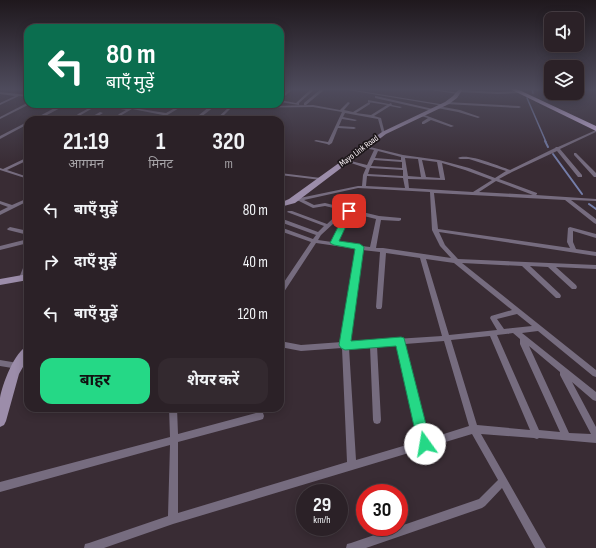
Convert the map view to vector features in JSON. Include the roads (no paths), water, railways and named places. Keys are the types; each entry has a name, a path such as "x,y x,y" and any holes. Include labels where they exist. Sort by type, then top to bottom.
{"highway":[{"path":"566,115 596,129"}],"street":[{"path":"44,115 50,116"},
{"path":"316,141 330,143 341,115"},
{"path":"363,115 379,118 384,133"},
{"path":"422,115 452,126"},
{"name":"Mayo Link Road","path":"284,204 292,201 384,133 422,115"},
{"path":"470,115 478,117"},
{"path":"341,118 355,120"},
{"path":"423,123 431,118"},
{"path":"0,138 24,125"},
{"path":"337,127 354,128"},
{"path":"474,193 510,171 596,129"},
{"path":"366,147 403,156 439,161 497,179 540,196"},
{"path":"556,149 580,176"},
{"path":"364,187 365,175 377,150"},
{"path":"575,154 596,176"},
{"path":"403,156 407,189"},
{"path":"420,158 424,178"},
{"path":"460,158 469,158 510,171"},
{"path":"372,159 404,161"},
{"path":"2,170 24,160"},
{"path":"347,161 368,167 405,169"},
{"path":"365,175 443,179 439,161"},
{"path":"2,170 22,176"},
{"path":"284,175 321,180"},
{"path":"305,203 350,188 364,187 540,196 595,201"},
{"path":"432,191 435,230 443,246 456,261 596,374"},
{"path":"567,199 596,222"},
{"path":"0,213 24,201"},
{"path":"292,201 305,203 315,207 325,204 347,211 379,218 399,219"},
{"path":"0,202 12,207"},
{"path":"284,281 319,234 347,211"},
{"path":"334,243 347,211"},
{"path":"290,212 328,226"},
{"path":"373,248 379,218"},
{"path":"284,221 319,234"},
{"path":"10,229 24,231"},
{"path":"574,250 570,242 570,229 596,236"},
{"path":"284,230 313,241 373,248 456,261 596,267"},
{"path":"435,230 596,254"},
{"path":"0,248 24,242"},
{"path":"352,466 345,345 360,247"},
{"path":"379,307 383,250"},
{"path":"422,256 474,429 541,548"},
{"path":"524,264 558,296"},
{"path":"550,265 574,287"},
{"path":"0,282 24,279"},
{"path":"0,287 24,280"},
{"path":"502,332 493,318 518,311"},
{"path":"284,345 301,348 447,338 539,328"},
{"path":"515,331 596,397"},
{"path":"492,333 537,435"},
{"path":"523,338 524,344 566,436"},
{"path":"401,341 425,444"},
{"path":"373,343 377,420"},
{"path":"0,421 10,384 24,356"},
{"path":"0,363 18,366"},
{"path":"561,369 596,435"},
{"path":"173,412 173,519"},
{"path":"0,487 260,416"},
{"path":"89,548 173,519 474,429 596,439"},
{"path":"351,548 482,503 503,481"}],"waterway":[{"path":"534,115 546,142"},
{"path":"545,141 548,147"},
{"path":"553,154 582,194"},
{"path":"589,204 596,209"}]}
